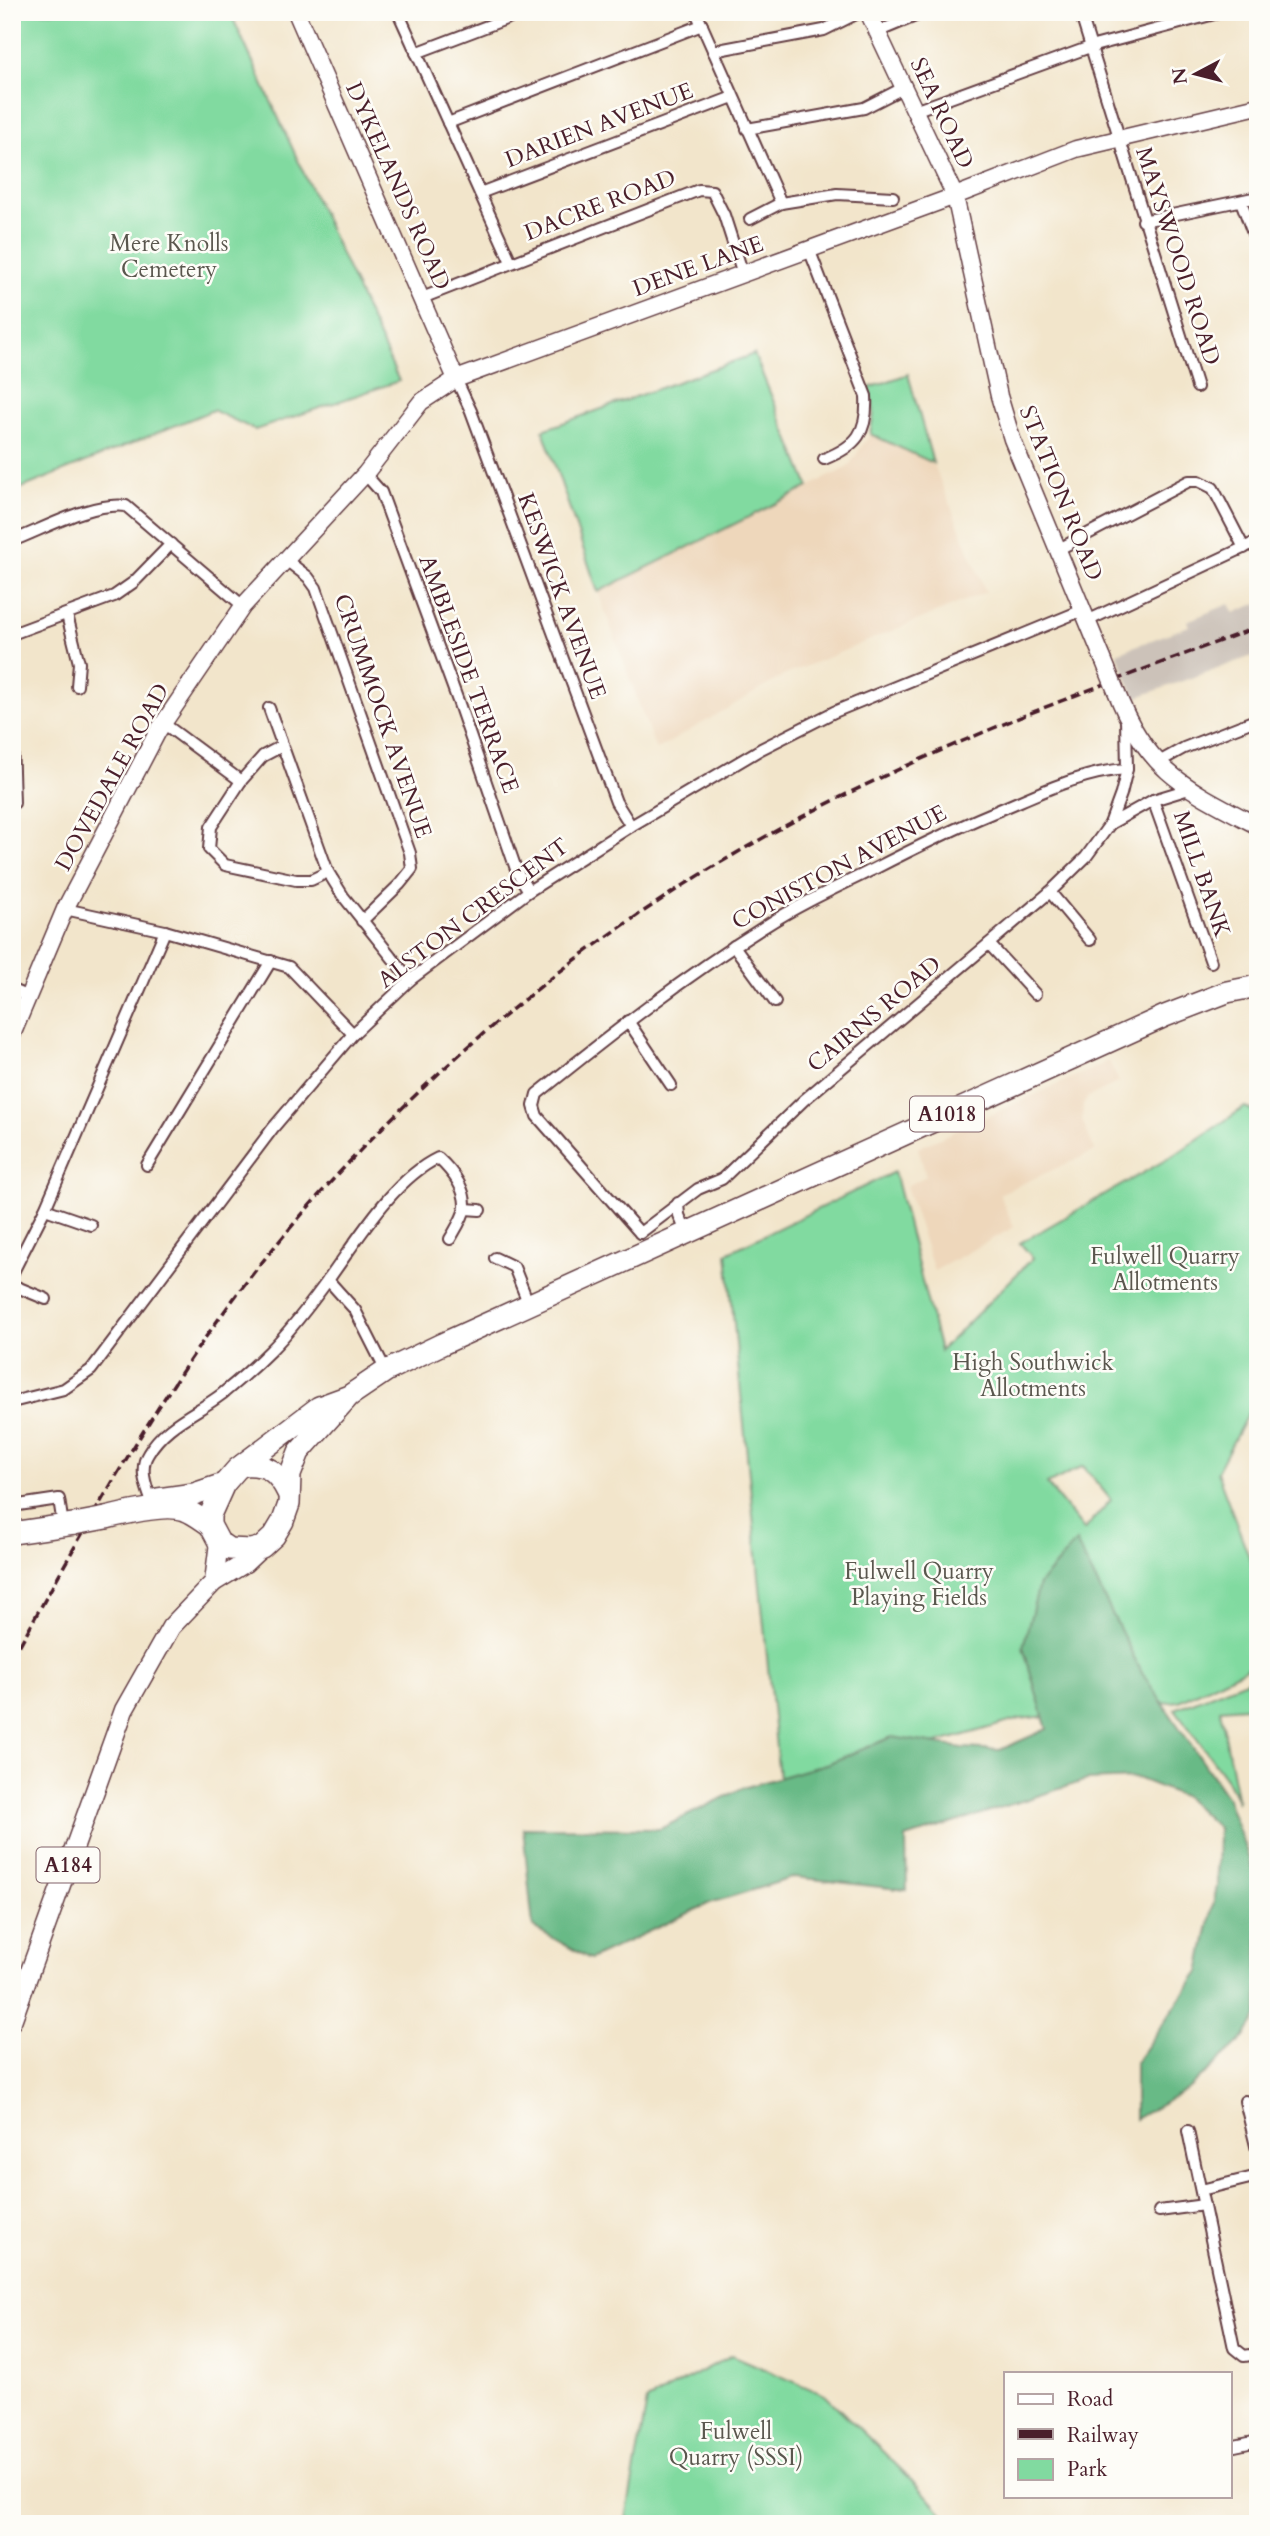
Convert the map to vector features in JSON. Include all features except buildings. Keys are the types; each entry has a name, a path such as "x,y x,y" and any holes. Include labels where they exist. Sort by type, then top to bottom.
{"highway":[{"name":"A1018","path":"243,1465 319,1407 349,1396 386,1371 529,1305 641,1243 686,1232 1165,1016 1227,992 1258,986"},
{"name":"A1018","path":"288,1493 292,1465 299,1452 349,1396"},
{"path":"145,1505 187,1511 229,1549 241,1551 262,1547 274,1536 289,1504 288,1493 278,1474 257,1464 243,1465 230,1476 213,1506 214,1534"},
{"path":"12,1533 106,1518 224,1484"}],"main road":[{"name":"DYKELANDS ROAD","path":"296,12 456,379"},
{"name":"SEA ROAD","path":"868,12 955,196"},
{"name":"DENE LANE","path":"421,402 456,379 1076,149 1258,106"},
{"name":"STATION ROAD","path":"955,196 999,396 1012,439 1126,719 1157,763 1189,789 1258,826"},
{"name":"DOVEDALE ROAD","path":"12,1035 65,909 163,723 243,606 365,474 421,402"},
{"path":"214,1534 214,1582"},
{"name":"A184","path":"12,2021 124,1710 171,1627 214,1582 245,1563 262,1547"}],"street":[{"path":"398,12 511,262"},
{"path":"416,52 524,12"},
{"path":"696,12 781,203"},
{"path":"713,51 824,30 860,12"},
{"path":"877,32 925,12"},
{"name":"MAYSWOOD ROAD","path":"1080,12 1143,221 1197,387"},
{"path":"916,110 1090,47 1222,12"},
{"path":"448,123 702,25"},
{"path":"747,128 864,108 905,87"},
{"name":"DARIEN AVENUE","path":"480,193 733,97"},
{"name":"DACRE ROAD","path":"422,298 699,190 712,191 724,215 743,274"},
{"name":"DENE LANE","path":"750,219 781,203 837,194 893,197"},
{"path":"1143,221 1258,197"},
{"path":"1241,201 1258,247"},
{"path":"809,249 866,396 867,414 863,430 851,446 824,459"},
{"name":"KESWICK AVENUE","path":"456,379 471,411 616,802 631,826"},
{"name":"AMBLESIDE TERRACE","path":"365,474 381,492 517,872 528,891"},
{"path":"1059,549 1189,481 1199,481 1213,488 1244,548"},
{"path":"12,541 93,509 111,504 126,506 243,606"},
{"name":"ALSTON CRESCENT","path":"12,1402 29,1400 64,1389 91,1370 273,1128 353,1034 410,980 528,891 761,749 823,717 1085,615 1258,541"},
{"path":"12,634 114,596 134,582 171,544"},
{"name":"CRUMMOCK AVENUE","path":"286,560 308,577 316,588 410,853 412,869 401,884 362,921"},
{"path":"67,615 79,663 77,686"},
{"path":"269,708 328,872 362,921 410,980"},
{"name":"CAIRNS ROAD","path":"641,1243 678,1203 698,1189 722,1179 804,1100 1050,892 1086,857 1110,824 1121,794 1127,769 1126,719"},
{"path":"1157,763 1184,748 1258,719"},
{"path":"163,723 241,781"},
{"path":"12,738 14,803"},
{"path":"282,746 263,756 241,781 211,827 209,849 225,865 296,880 311,880 328,872"},
{"name":"CONISTON AVENUE","path":"641,1243 537,1116 534,1106 537,1094 628,1021 734,946 819,896 962,825 1089,774 1127,769"},
{"name":"CAIRNS ROAD","path":"1110,824 1153,800 1189,789"},
{"name":"MILL BANK","path":"1153,800 1211,962"},
{"path":"1050,892 1090,940"},
{"path":"65,909 165,931 289,967 353,1034"},
{"path":"12,1273 45,1209 165,931"},
{"path":"989,944 1035,994"},
{"path":"734,946 775,1002"},
{"path":"147,1165 271,961"},
{"path":"12,990 29,997"},
{"path":"628,1021 671,1085"},
{"path":"145,1505 144,1462 146,1455 163,1433 220,1395 271,1350 328,1280 378,1210 425,1164 438,1158 450,1168 463,1191 465,1209 450,1239"},
{"path":"678,1203 679,1215 686,1232"},
{"path":"45,1209 91,1225"},
{"path":"465,1209 480,1210"},
{"path":"495,1258 514,1267 529,1305"},
{"path":"514,1267 524,1260"},
{"path":"328,1280 355,1310 386,1371"},
{"path":"12,1285 46,1299"},
{"path":"12,1506 59,1499 69,1525"},
{"path":"1245,2101 1258,2154"},
{"path":"1188,2131 1234,2348 1244,2356 1258,2354"},
{"path":"1200,2190 1258,2176"},
{"path":"1159,2211 1204,2205"},
{"path":"1232,2447 1258,2441"}],"shaded area":[{"path":"870,434 933,463 986,592 785,675 656,750 598,592 848,467"},
{"path":"1258,603 1258,654 1135,698 1117,653 1189,626 1187,621 1229,604 1234,613"},
{"path":"1109,1061 1119,1082 1088,1097 1083,1105 1082,1120 1095,1151 999,1194 1014,1227 934,1271 906,1186 926,1176 918,1148"}],"green space":[{"name":"Mere Knolls Cemetery","path":"12,12 230,12 399,381 255,430 213,410 12,492"},
{"path":"754,354 809,487 598,592 543,430"},
{"path":"908,374 933,463 870,434 874,412 869,388"},
{"name":"Fulwell Quarry Playing Fields","path":"1245,1107 1258,1114 1258,1394 1217,1472 1258,1580 1258,1663 1179,1701 1020,1719 780,1788 727,1253 894,1172 940,1351 1033,1258 1020,1243 1176,1154","holes":["1083,1466 1111,1500 1084,1530 1047,1484"]},
{"path":"1076,1542 1142,1673 1226,1796 1258,1883 1258,2016 1243,2039 1188,2089 1135,2119 1135,2063 1199,1972 1217,1886 1218,1828 1185,1797 1137,1778 1087,1780 906,1838 907,1890 795,1877 710,1903 590,1959 533,1927 523,1828 660,1829 743,1788 829,1763 892,1737 963,1748 1000,1750 1047,1729 1023,1647 1039,1584"},
{"path":"1258,1676 1258,1706 1220,1709 1238,1802 1227,1780 1175,1709"},
{"name":"Fulwell Quarry (SSSI)","path":"732,2355 825,2395 921,2489 952,2524 625,2524 647,2401"}],"railway":[{"path":"12,1659 131,1452 230,1303 321,1193 377,1133 499,1020 564,968 631,920 701,875 830,802 1011,721 1258,627"}],"park label":[{"name":"Fulwell Quarry Allotments","path":"1165,1269"},
{"name":"High Southwick Allotments","path":"1033,1375"}]}
